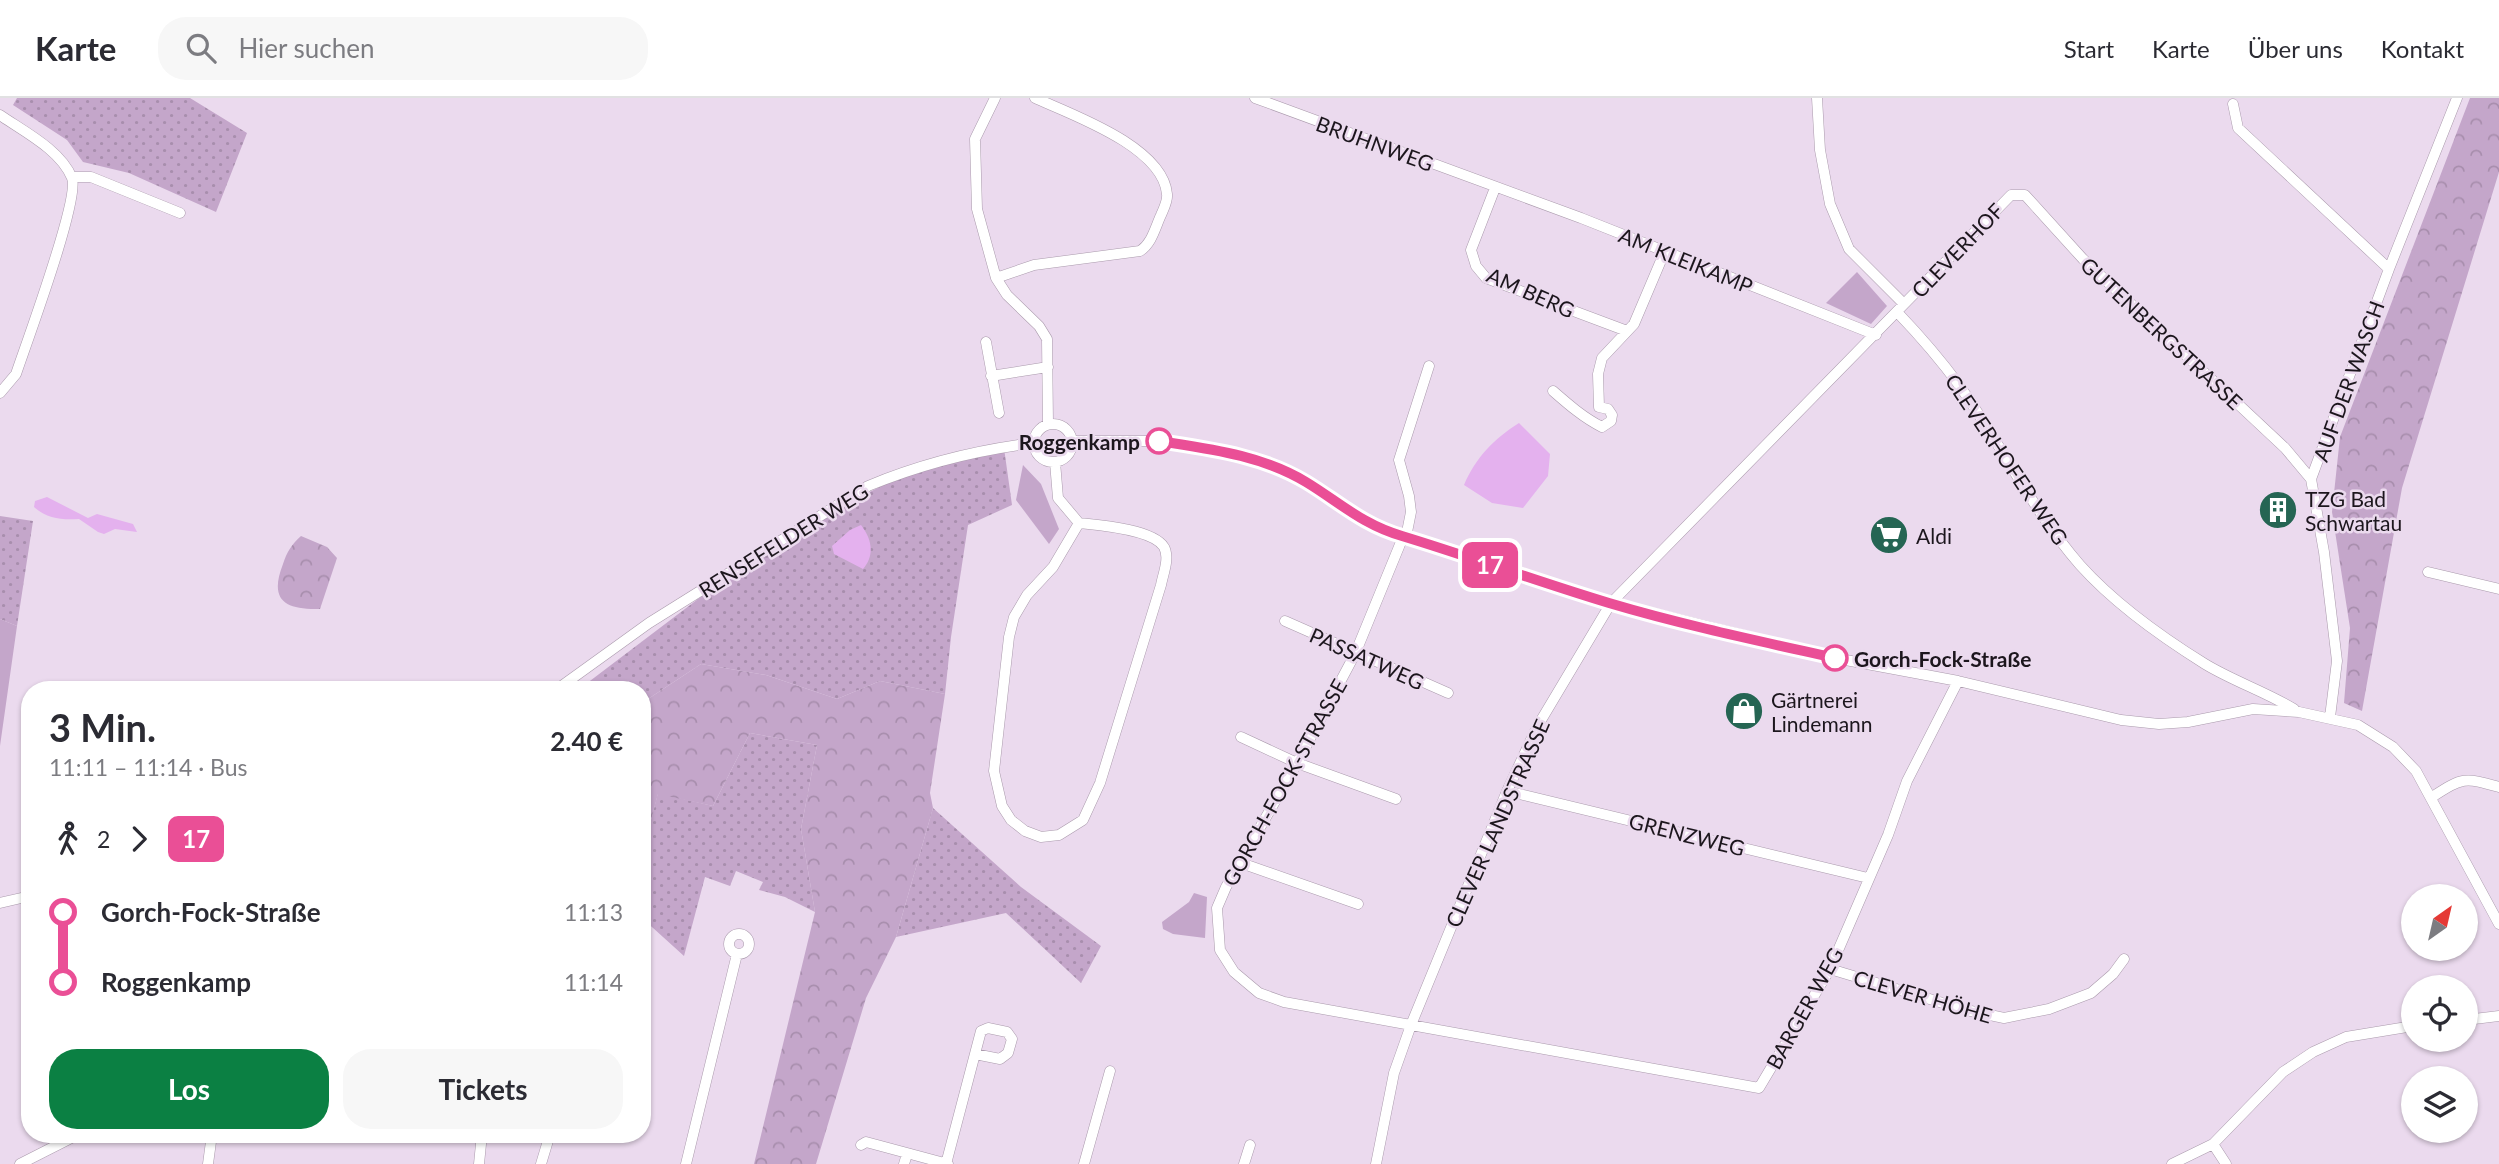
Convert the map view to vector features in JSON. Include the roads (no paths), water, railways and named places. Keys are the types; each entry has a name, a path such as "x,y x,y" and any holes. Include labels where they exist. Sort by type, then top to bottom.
{"street":[{"path":"995,98 975,139 977,209 996,278 1007,295 1039,326 1047,339 1048,424"},
{"path":"996,278 1034,265 1140,251 1148,246 1167,200 1160,173 1151,161 1117,137 1035,98"},
{"name":"BRUHNWEG","path":"1255,98 1495,188"},
{"name":"CLEVERHOF","path":"1817,98 1820,150 1830,204 1849,250 1901,308 2011,195"},
{"name":"AUF DER WASCH","path":"2330,717 2337,661 2324,552 2311,479 2389,269 2457,98"},
{"path":"2233,104 2238,128 2389,269"},
{"path":"0,115 53,153 72,177 74,187 67,220 16,374 0,393"},
{"path":"72,177 91,177 180,212"},
{"name":"AM KLEIKAMP","path":"1495,188 1665,251 1876,335"},
{"name":"AM BERG","path":"1495,188 1471,250 1476,266 1486,278 1626,331"},
{"name":"GUTENBERGSTRASSE","path":"2011,195 2025,195 2083,259 2286,448 2311,479"},
{"path":"1590,418 1598,407 1598,374 1602,358 1634,324 1665,251"},
{"name":"CLEVER LANDSTRASSE","path":"1376,1164 1394,1073 1507,791 1537,727 1611,603 1901,308"},
{"name":"CLEVERHOFER WEG","path":"1901,308 1959,386 2021,486 2080,565 2103,589 2133,614 2206,665 2299,712"},
{"path":"986,342 999,413"},
{"name":"GORCH-FOCK-STRASSE","path":"1411,1025 1284,1002 1259,993 1234,972 1220,950 1217,908 1226,887 1355,654 1405,537 1411,512 1399,460 1429,366"},
{"path":"991,376 1048,368"},
{"path":"1553,391 1581,415 1590,418 1602,428 1611,421 1612,415 1608,409 1598,407"},
{"path":"1048,424 1066,429 1072,441 1066,457 1055,462 1043,459 1034,443 1035,435 1048,424"},
{"path":"1072,441 1159,441 1249,457 1306,482 1345,510 1405,537 1611,603 1835,658 1958,681 2121,720 2159,724 2188,723 2253,709 2299,712 2358,725 2393,747 2416,771 2499,925"},
{"name":"RENSEFELDER WEG","path":"568,681 649,623 868,486 901,472 985,449 1034,443"},
{"path":"1055,462 1058,498 1079,523 1106,526 1151,537 1163,546 1167,557 1100,783 1083,820 1059,835 1041,837 1025,831 1011,820 1002,806 994,771 1002,687 1014,617 1027,595 1053,567 1079,523"},
{"path":"2428,572 2499,589"},
{"name":"PASSATWEG","path":"1285,621 1448,693"},
{"name":"BARGER WEG","path":"1411,1025 1759,1088 1830,969 1888,835 1907,781 1958,681"},
{"path":"1241,737 1297,762 1396,799"},
{"path":"2432,797 2469,779 2499,787"},
{"name":"GRENZWEG","path":"1507,791 1868,878"},
{"path":"1241,863 1357,904"},
{"path":"0,903 21,898"},
{"path":"686,1164 737,954"},
{"name":"CLEVER HÖHE","path":"1830,969 1966,1010 2004,1018 2049,1009 2091,992 2113,974 2124,959"},
{"path":"2478,1019 2499,1016"},
{"path":"2172,1164 2213,1144 2283,1072 2313,1052 2346,1037 2401,1028"},
{"path":"861,1145 866,1142 906,1159 947,1164 975,1054"},
{"path":"1084,1164 1110,1071"},
{"path":"20,1164 61,1143"},
{"path":"208,1164 211,1143"},
{"path":"479,1164 481,1143"},
{"path":"541,1164 547,1143"},
{"path":"2213,1144 2226,1164"},
{"path":"1244,1164 1250,1145"}],"place":[{"name":"Roggenkamp","path":"1159,441"},
{"name":"TZG Bad Schwartau","path":"2278,510"},
{"name":"Aldi","path":"1889,535"},
{"name":"Gorch-Fock-Straße","path":"1835,658"},
{"name":"Gärtnerei Lindemann","path":"1744,711"}]}
